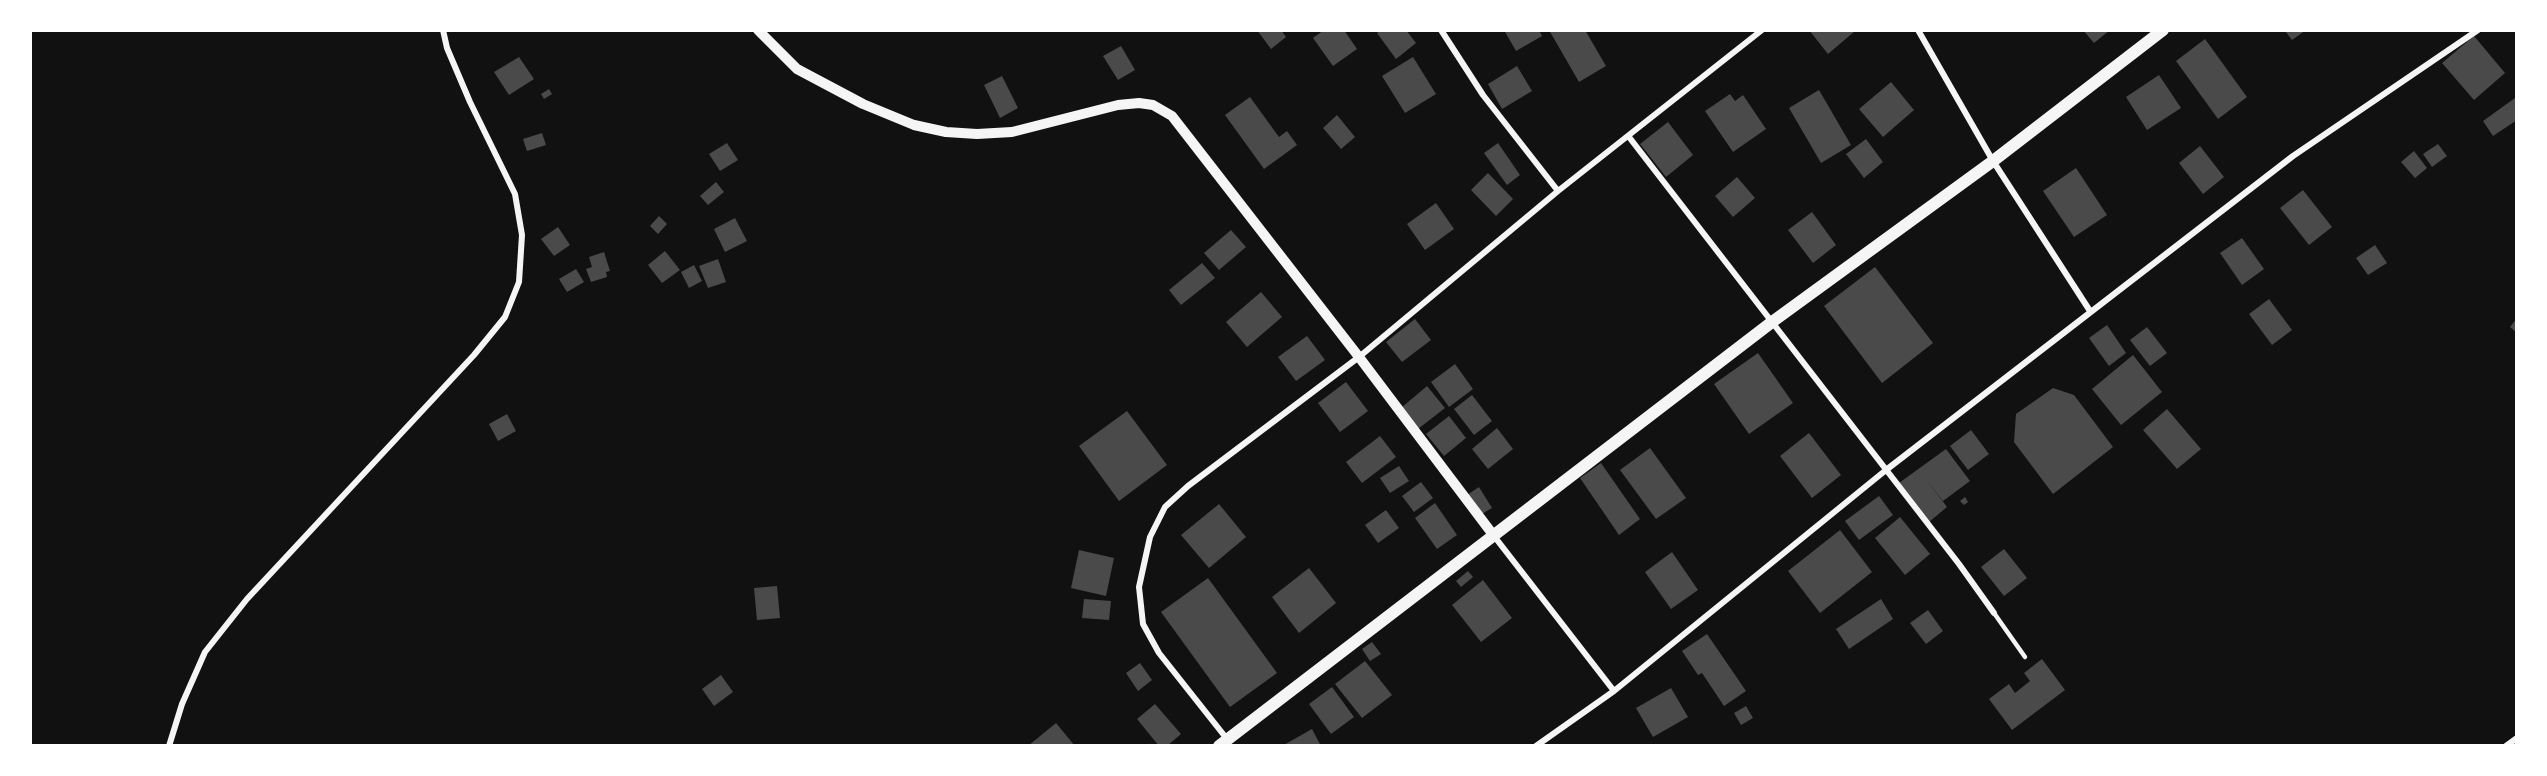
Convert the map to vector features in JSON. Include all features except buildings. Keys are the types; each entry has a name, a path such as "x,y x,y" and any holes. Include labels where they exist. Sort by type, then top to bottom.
{"main road":[{"path":"1223,743 1772,322 1993,161 2163,30"}],"street":[{"path":"169,746 182,704 205,652 247,599 474,355 505,317 519,282 522,235 515,194 470,102 447,48 443,30"},
{"path":"758,30 797,69 863,104 914,125 946,132 977,134 1012,132 1118,105 1139,103 1153,105 1172,116 1192,139 1614,691"},
{"path":"1441,30 1483,95 1558,191"},
{"path":"1223,743 1159,653 1143,624 1139,587 1150,537 1165,507 1188,486 1359,357 1558,191 1762,30"},
{"path":"1918,30 1993,161 2090,311"},
{"path":"1536,746 1614,691 1886,470 2293,156 2478,30"},
{"path":"1629,137 1959,564 1994,614"},
{"path":"2506,746 2517,738"}],"lane":[{"path":"1994,614 2025,657"}]}
